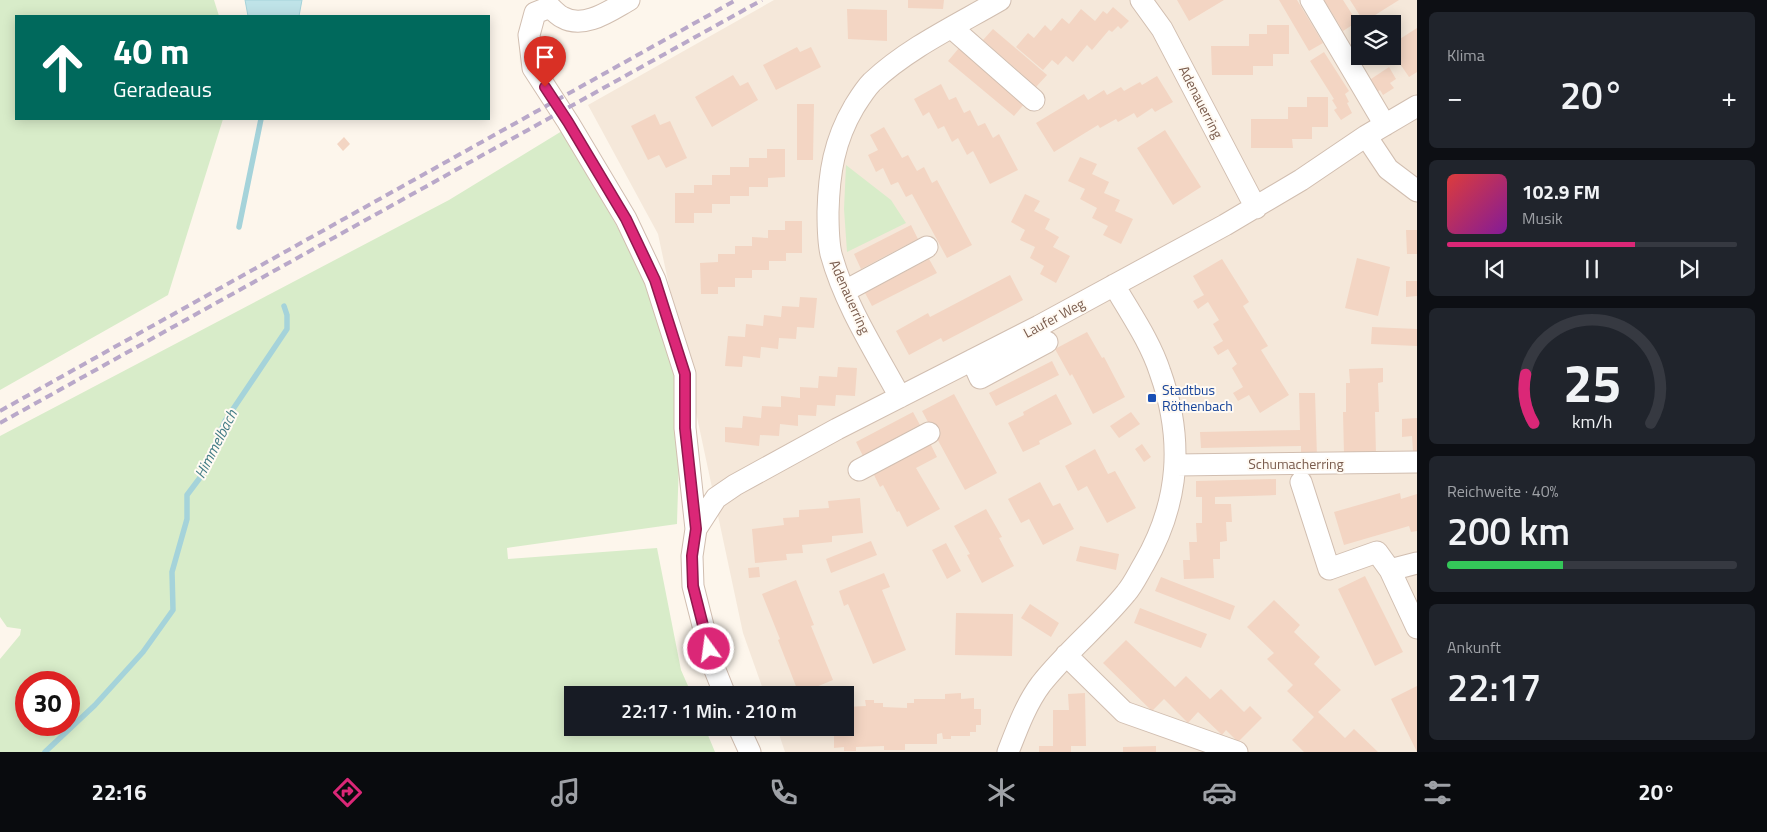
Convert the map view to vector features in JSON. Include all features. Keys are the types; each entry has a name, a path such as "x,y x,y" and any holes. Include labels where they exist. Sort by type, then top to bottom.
{"street":[{"path":"629,0 598,17 576,22 564,18 550,7 535,13 529,35 533,68 626,219 655,280 685,374 685,428 696,529 692,556 693,586 713,665 721,686"},
{"name":"Adenauerring","path":"900,397 857,319 844,291 831,252 828,224 828,195 831,167 846,120 871,84 898,60 1000,0"},
{"name":"Adenauerring","path":"1141,0 1162,29 1256,208"},
{"path":"1311,0 1384,125"},
{"path":"952,28 1034,100"},
{"name":"Laufer Weg","path":"696,529 716,498 735,485 837,429 1114,286 1256,208 1366,136 1417,106"},
{"path":"1366,136 1388,170 1417,192"},
{"path":"844,291 927,248"},
{"path":"1008,752 1020,721 1040,686 1066,655 1127,592 1157,542 1168,509 1176,465 1175,427 1160,371 1140,328 1114,286"},
{"path":"972,360 980,378 1047,342"},
{"path":"859,470 929,433"},
{"name":"Schumacherring","path":"1176,465 1417,462"},
{"path":"1301,482 1329,569 1377,552 1390,570 1417,628"},
{"path":"1390,570 1417,562"},
{"path":"1066,655 1124,712 1237,752"},
{"path":"743,736 750,752"}],"shaded area":[{"path":"774,0 1417,0 1417,752 785,752 780,736 854,736 854,686 762,686 743,633 658,234 588,105"}],"green space":[{"path":"0,0 214,0 219,15 15,15 15,120 223,120 168,295 0,390"},
{"path":"562,131 631,252 659,316 669,349 678,400 679,471 677,524 507,548 508,559 657,548 681,670 688,686 564,686 564,736 708,736 715,752 0,752 0,659 20,635 21,629 7,627 0,617 0,436 449,200"},
{"path":"846,165 891,200 906,223 847,252 844,209"}],"water":[{"path":"245,0 302,0 299,15 248,15"}],"building":[{"path":"908,0 944,0 943,9 908,8"},
{"path":"1177,0 1224,0 1189,21"},
{"path":"1279,0 1297,0 1323,43 1309,51"},
{"path":"1324,0 1343,0 1353,15 1351,15 1351,26 1343,31"},
{"path":"1350,0 1399,0 1375,15 1360,15"},
{"path":"1113,7 1129,21 1121,29 1118,26 1112,32 1109,30 1092,50 1087,45 1073,62 1066,56 1058,65 1052,60 1043,70 1016,47 1028,33 1034,38 1045,25 1051,31 1062,18 1069,24 1081,9 1095,21 1103,11 1107,14"},
{"path":"847,9 887,10 887,41 848,39"},
{"path":"1267,25 1289,25 1289,54 1273,54 1273,66 1253,66 1253,75 1212,75 1211,46 1249,46 1249,34 1267,34"},
{"path":"1417,28 1417,72 1409,77 1401,65 1401,38"},
{"path":"993,29 1047,75 1036,87 983,40"},
{"path":"797,47 800,52 811,47 821,67 776,90 763,65"},
{"path":"959,48 1025,103 1014,116 948,61"},
{"path":"1324,52 1349,91 1345,94 1352,113 1341,120 1334,110 1337,108 1332,100 1334,99 1310,61"},
{"path":"1389,67 1396,79 1390,83 1394,88 1383,95 1380,90 1376,93 1368,81"},
{"path":"733,75 740,86 748,82 758,100 712,127 695,97"},
{"path":"1157,76 1173,102 1155,112 1152,108 1137,118 1134,113 1118,122 1116,119 1100,128 1098,125 1054,152 1036,123 1084,94 1088,100 1104,90 1107,95 1121,87 1124,91 1140,82 1142,85"},
{"path":"941,84 949,100 956,97 964,113 970,110 978,126 985,123 993,138 999,134 1018,170 990,184 973,151 967,155 958,138 952,142 944,126 938,129 929,112 923,116 914,99"},
{"path":"1307,97 1328,97 1328,127 1312,127 1312,139 1292,139 1293,148 1251,148 1251,119 1288,119 1288,107 1307,107"},
{"path":"797,104 814,104 813,160 797,160"},
{"path":"655,114 660,125 670,121 687,158 666,168 659,155 648,160 631,126"},
{"path":"884,127 902,158 908,155 917,171 924,167 932,183 937,180 972,245 947,258 912,194 906,197 898,182 891,185 883,168 876,172 868,155 878,150 870,135"},
{"path":"1165,130 1201,187 1173,205 1137,148"},
{"path":"344,137 350,144 343,151 337,144"},
{"path":"767,149 785,149 785,177 768,178 768,187 749,187 749,196 730,196 730,204 712,204 712,213 694,213 694,223 675,223 675,193 694,193 694,185 712,185 712,175 730,175 730,167 749,167 749,158 767,158"},
{"path":"1080,157 1097,164 1092,174 1109,182 1104,193 1120,200 1115,211 1133,219 1121,244 1103,235 1108,226 1092,218 1097,208 1080,199 1085,189 1068,181"},
{"path":"1025,194 1040,201 1034,211 1050,219 1045,229 1059,237 1053,247 1070,256 1056,283 1040,274 1044,266 1030,258 1035,247 1020,240 1025,230 1011,222"},
{"path":"785,221 802,221 802,253 786,253 786,261 769,261 769,270 752,270 752,278 735,278 735,287 718,287 718,294 701,294 700,263 718,262 718,254 735,254 735,246 752,246 752,237 768,238 768,230 785,230"},
{"path":"911,225 918,239 861,269 854,254"},
{"path":"1406,230 1417,230 1417,254 1407,254"},
{"path":"1357,258 1390,267 1378,316 1345,308"},
{"path":"929,259 937,273 872,306 865,293"},
{"path":"1222,259 1249,302 1243,306 1268,346 1261,350 1289,395 1260,413 1249,395 1238,401 1233,393 1243,387 1232,368 1237,364 1228,349 1218,355 1213,347 1223,341 1213,324 1219,320 1208,302 1198,309 1193,301 1204,295 1193,276"},
{"path":"1010,275 1023,300 943,342 941,338 909,355 896,331 928,313 930,317"},
{"path":"1406,281 1417,281 1417,296 1406,297"},
{"path":"800,297 817,298 814,328 797,327 796,339 779,338 778,349 761,347 760,358 743,356 742,367 725,366 728,336 745,337 746,324 763,326 764,315 781,317 782,306 799,307"},
{"path":"1372,327 1417,329 1417,346 1371,344"},
{"path":"1087,332 1102,358 1104,357 1125,397 1093,414 1072,374 1070,376 1055,349"},
{"path":"1052,361 1059,375 996,406 989,393"},
{"path":"838,367 857,368 855,396 836,395 835,406 817,405 816,416 798,415 798,426 780,424 779,436 760,435 759,446 725,442 725,427 742,428 743,416 761,418 762,406 781,407 781,396 800,398 800,387 818,388 819,376 837,377"},
{"path":"1383,368 1383,382 1378,383 1379,412 1375,412 1376,455 1344,455 1343,412 1346,412 1346,383 1350,383 1349,369"},
{"path":"1299,393 1315,393 1317,457 1301,458 1301,446 1201,448 1200,432 1300,430"},
{"path":"954,394 997,473 965,490 922,411"},
{"path":"1056,394 1072,424 1039,441 1040,444 1023,452 1008,423 1024,415 1023,412"},
{"path":"913,412 920,425 863,456 856,442"},
{"path":"1131,412 1140,424 1119,438 1110,426"},
{"path":"1417,418 1417,451 1413,451 1412,436 1402,437 1402,419"},
{"path":"930,443 937,457 916,468 940,509 907,527 883,485 880,487 873,473"},
{"path":"1142,444 1151,457 1144,462 1135,449"},
{"path":"1095,449 1108,474 1115,471 1136,508 1107,523 1087,486 1078,491 1065,466"},
{"path":"1276,479 1276,495 1215,497 1215,504 1231,504 1232,522 1226,522 1227,541 1220,542 1220,559 1213,559 1214,578 1184,579 1183,560 1190,560 1189,542 1197,542 1196,523 1202,523 1202,497 1196,497 1196,481"},
{"path":"1040,482 1053,506 1060,503 1074,529 1043,545 1029,519 1021,523 1008,499"},
{"path":"1400,493 1401,499 1417,494 1417,531 1411,532 1409,526 1344,545 1334,512"},
{"path":"860,498 863,533 832,536 832,542 802,545 803,553 786,554 787,560 755,563 752,529 784,525 783,518 799,517 799,510 829,508 828,501"},
{"path":"986,509 1002,537 999,538 1014,566 982,583 967,555 970,554 954,526"},
{"path":"871,541 877,555 831,573 826,559"},
{"path":"946,543 961,571 947,579 932,550"},
{"path":"1080,546 1119,554 1116,570 1076,561"},
{"path":"759,567 760,577 749,578 748,568"},
{"path":"884,573 890,587 882,590 906,650 873,664 848,604 844,606 839,591"},
{"path":"1365,576 1403,652 1375,666 1338,589"},
{"path":"1161,577 1235,606 1230,620 1155,591"},
{"path":"796,580 814,625 811,626 833,680 818,686 796,686 762,594"},
{"path":"1274,600 1300,625 1294,632 1320,657 1314,664 1341,690 1318,712 1345,738 1354,729 1378,752 1304,752 1292,740 1314,717 1287,691 1293,685 1267,659 1274,653 1247,627"},
{"path":"1030,604 1059,623 1051,637 1021,618"},
{"path":"1140,608 1207,634 1201,648 1134,623"},
{"path":"956,613 1013,614 1012,656 955,655"},
{"path":"1126,640 1175,687 1186,676 1210,699 1221,689 1244,712 1250,706 1262,718 1238,742 1226,730 1222,735 1198,712 1188,723 1164,699 1152,711 1103,663"},
{"path":"1417,686 1417,752 1391,699"},
{"path":"961,693 961,699 974,698 974,709 981,709 981,725 976,725 976,732 970,732 970,736 951,736 951,739 943,739 942,733 937,734 937,744 905,744 905,750 884,750 884,746 856,747 856,751 844,751 844,747 834,748 834,736 854,736 854,707 866,706 865,700 883,703 883,707 907,708 907,703 914,703 914,699 945,699 945,694"},
{"path":"1085,693 1086,746 1071,746 1071,752 1039,752 1039,746 1053,746 1053,710 1069,710 1068,694"},
{"path":"1156,746 1156,752 1123,752 1123,747"}],"waterway":[{"name":"Himmelbach","path":"239,227 261,120"},
{"name":"Himmelbach","path":"45,752 95,705 143,652 173,610 172,572 187,519 187,495 202,475 225,421 287,329 287,315 284,306"}],"railway":[{"path":"0,411 736,0"},
{"path":"0,423 762,0"}],"place":[{"name":"Stadtbus Röthenbach","path":"1152,398"}],"route":[{"path":"545,87 626,219 655,280 685,374 685,428 696,529 692,556 693,586 709,649"}]}
